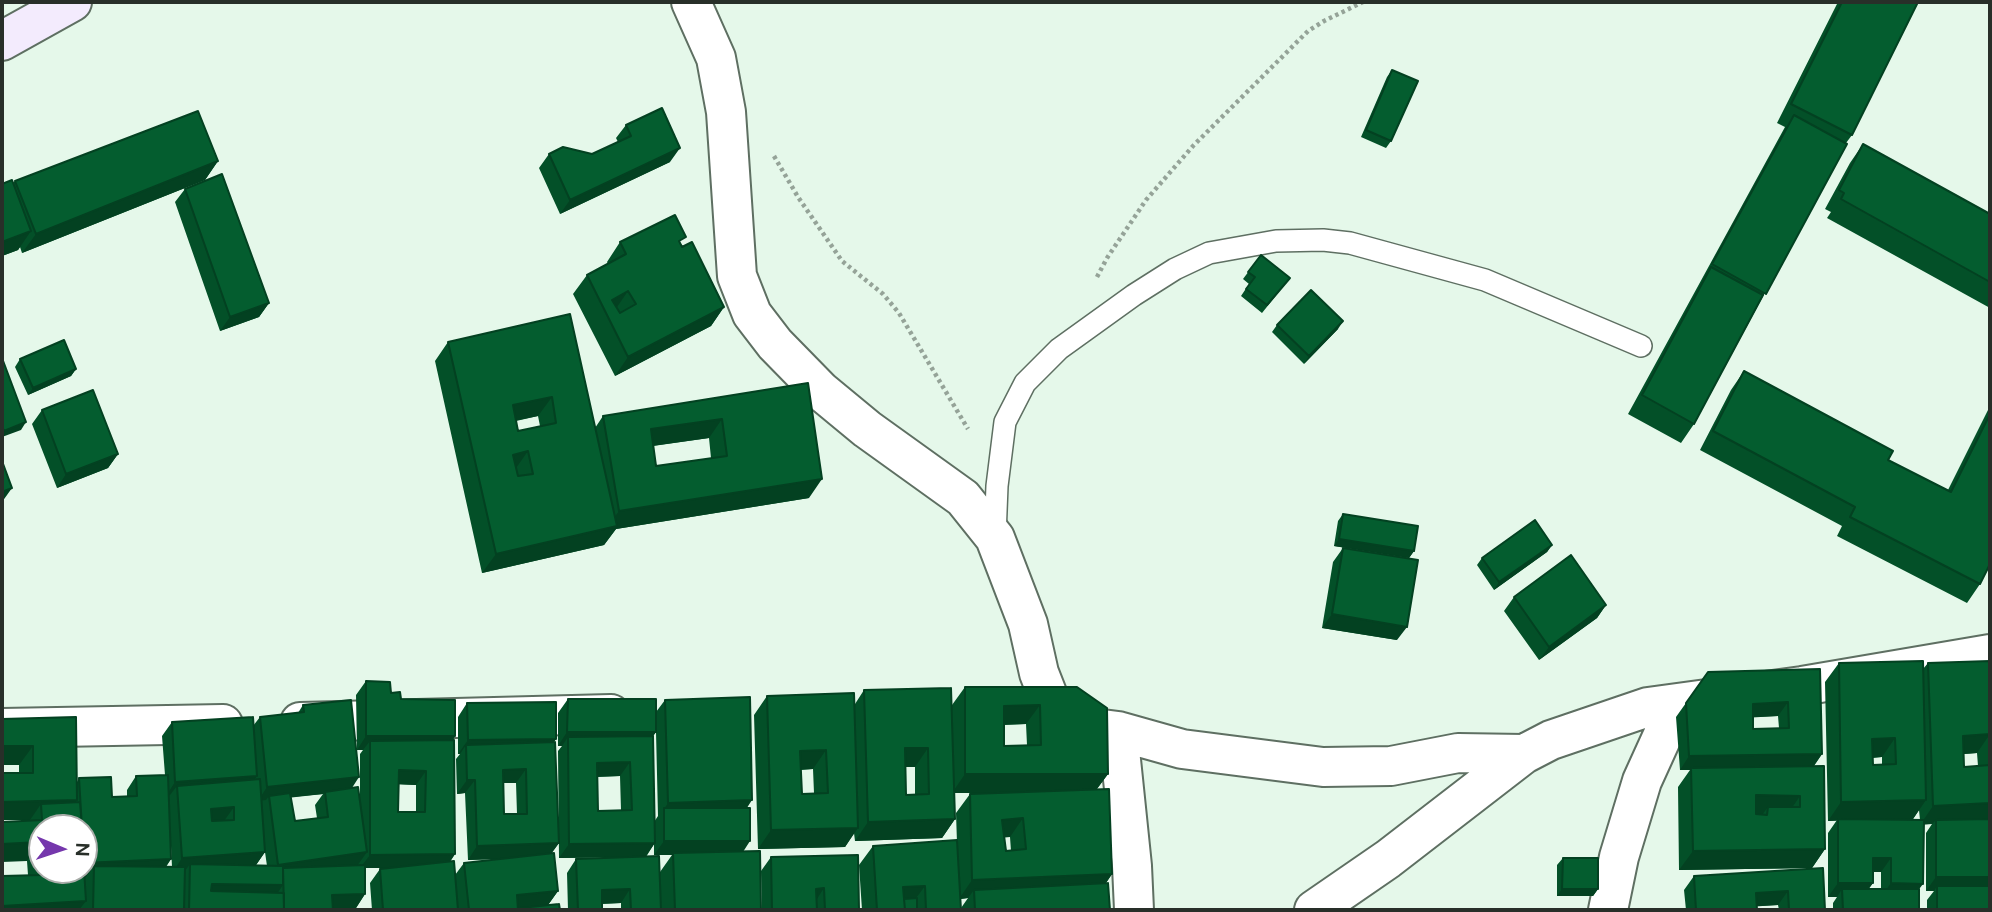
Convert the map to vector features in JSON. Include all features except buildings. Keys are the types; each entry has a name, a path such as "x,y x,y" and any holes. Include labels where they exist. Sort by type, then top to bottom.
{"street":[{"path":"2,41 72,2"},
{"path":"691,2 716,58 726,112 737,276 752,314 775,344 821,391 867,429 963,498 995,538 1028,624 1038,673 1041,722 1118,731 1182,749 1323,767 1391,766 1458,753 1524,754"},
{"path":"1314,910 1388,859 1524,754 1551,740 1648,707 1802,686 1990,654"},
{"path":"1608,910 1619,857 1642,781 1677,704"},
{"path":"2,728 640,714"},
{"path":"1118,731 1134,910"}],"lane":[{"path":"995,538 997,486 1005,422 1025,383 1059,349 1134,295 1175,269 1209,253 1276,241 1323,240 1350,243 1485,280 1641,346"}],"path":[{"path":"1095,281 1146,200 1202,137 1308,31 1363,2"},
{"path":"770,149 798,197 842,261 883,294 899,313 932,366 997,486"}]}
